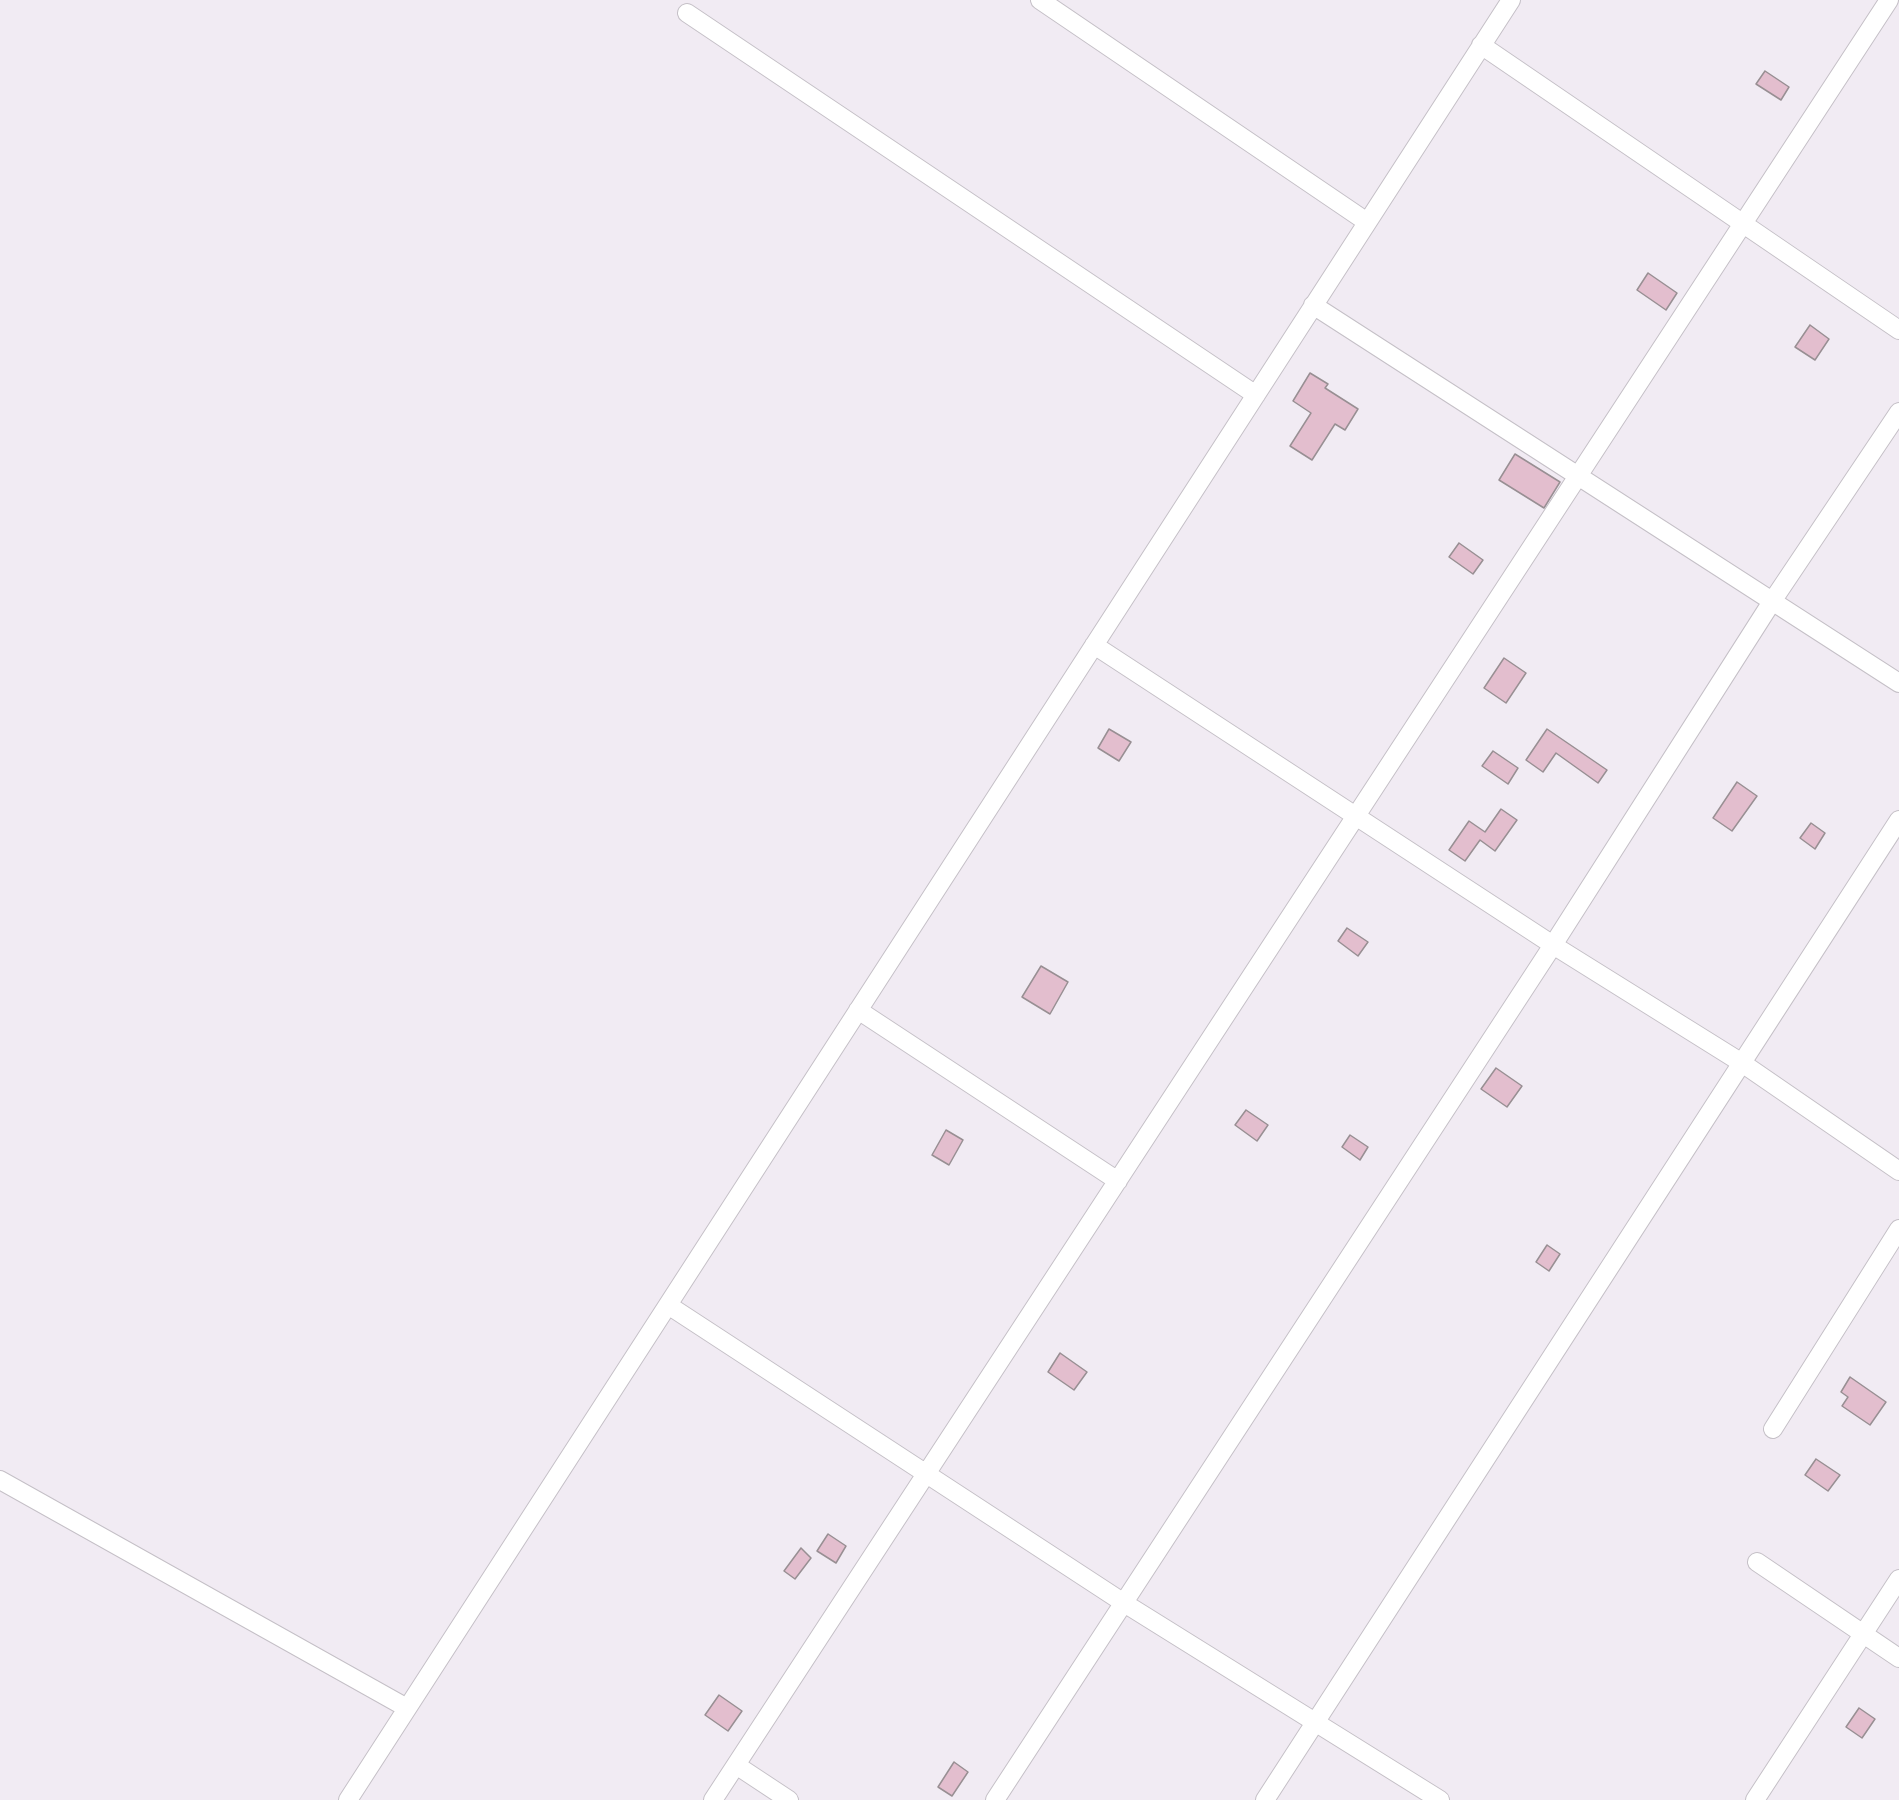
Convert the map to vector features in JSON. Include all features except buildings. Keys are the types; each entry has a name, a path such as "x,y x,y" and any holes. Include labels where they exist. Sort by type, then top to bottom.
{"street":[{"path":"1040,0 1367,222"},
{"path":"348,1800 1510,0"},
{"path":"713,1800 1889,0"},
{"path":"687,13 1256,395"},
{"path":"1481,45 1899,330"},
{"path":"1313,305 1899,683"},
{"path":"995,1800 1553,945 1773,600 1899,412"},
{"path":"1094,645 1553,945 1742,1063 1899,1171"},
{"path":"1265,1800 1899,820"},
{"path":"858,1010 1118,1180"},
{"path":"1773,1429 1899,1229"},
{"path":"668,1305 1124,1603 1440,1800"},
{"path":"0,1480 407,1708"},
{"path":"1757,1562 1899,1658"},
{"path":"1755,1800 1899,1579"},
{"path":"736,1765 789,1800"}]}
